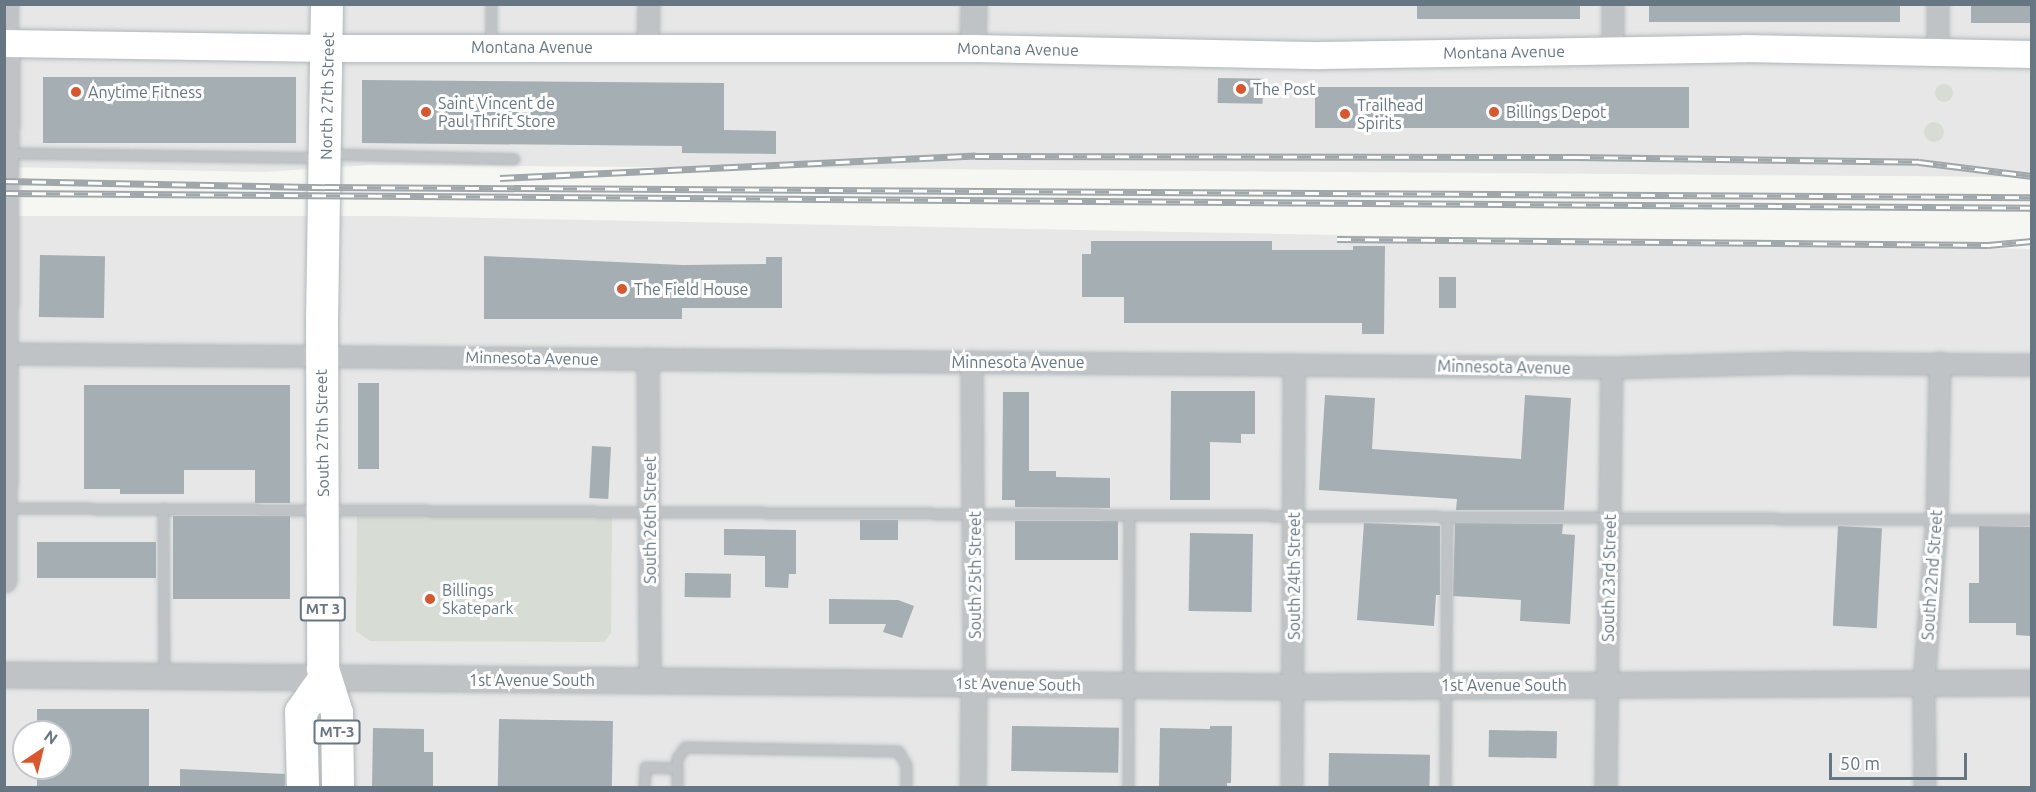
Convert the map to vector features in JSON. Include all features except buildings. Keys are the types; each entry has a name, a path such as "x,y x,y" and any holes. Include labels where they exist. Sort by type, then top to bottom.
{"main road":[{"name":"North 27th Street","path":"326,166 327,4"},
{"name":"Montana Avenue","path":"6,43 328,48 491,46 973,48 1321,55 1745,48 1938,54 2031,54"},
{"name":"South 27th Street","path":"326,166 322,357 324,679 337,713 338,788"},
{"path":"303,788 301,712 324,679"}],"street":[{"path":"4,580 8,4"},
{"path":"648,46 649,4"},
{"path":"973,48 974,4"},
{"path":"1613,4 1613,51"},
{"path":"1938,4 1938,54"},
{"name":"Minnesota Avenue","path":"5,354 1612,368 1940,363 2031,365"},
{"name":"South 26th Street","path":"648,359 651,512 650,680"},
{"name":"South 25th Street","path":"972,362 975,514 973,788"},
{"name":"South 22nd Street","path":"1925,788 1924,684 1937,520 1940,363"},
{"name":"South 24th Street","path":"1292,788 1294,365"},
{"name":"South 23rd Street","path":"1606,788 1612,368"},
{"name":"1st Avenue South","path":"4,675 1293,687 2031,682"}],"lane":[{"path":"491,4 491,46"},
{"path":"6,153 326,166 514,159"},
{"path":"5,508 2031,520"},
{"path":"163,508 164,678"},
{"path":"1128,788 1129,515"},
{"path":"1445,788 1447,517"},
{"path":"677,788 677,758 685,747 898,751 906,765 906,788"},
{"path":"644,788 645,767 677,768"}],"shaded area":[{"path":"5,5 2031,5 2031,177 370,165 263,172 5,167"},
{"path":"1940,84 1948,84 1953,89 1951,100 1940,102 1935,97 1935,89"},
{"path":"1934,122 1941,125 1944,132 1941,139 1934,142 1927,139 1924,132 1927,125"},
{"path":"4,216 386,216 2031,249 2031,787 5,787"},
{"path":"357,514 612,515 611,633 604,642 370,641 356,631"}],"railway":[{"path":"500,178 975,156 1576,157 1919,162 2032,176"},
{"path":"4,181 325,187 2032,197"},
{"path":"4,193 2032,208"},
{"path":"1337,239 1988,245 2032,241"}],"place":[{"name":"The Post","path":"1241,89"},
{"name":"Anytime Fitness","path":"76,92"},
{"name":"Saint Vincent de Paul Thrift Store","path":"426,112"},
{"name":"Billings Depot","path":"1494,112"},
{"name":"Trailhead Spirits","path":"1345,114"},
{"name":"The Field House","path":"622,289"},
{"name":"Billings Skatepark","path":"430,599"}]}
